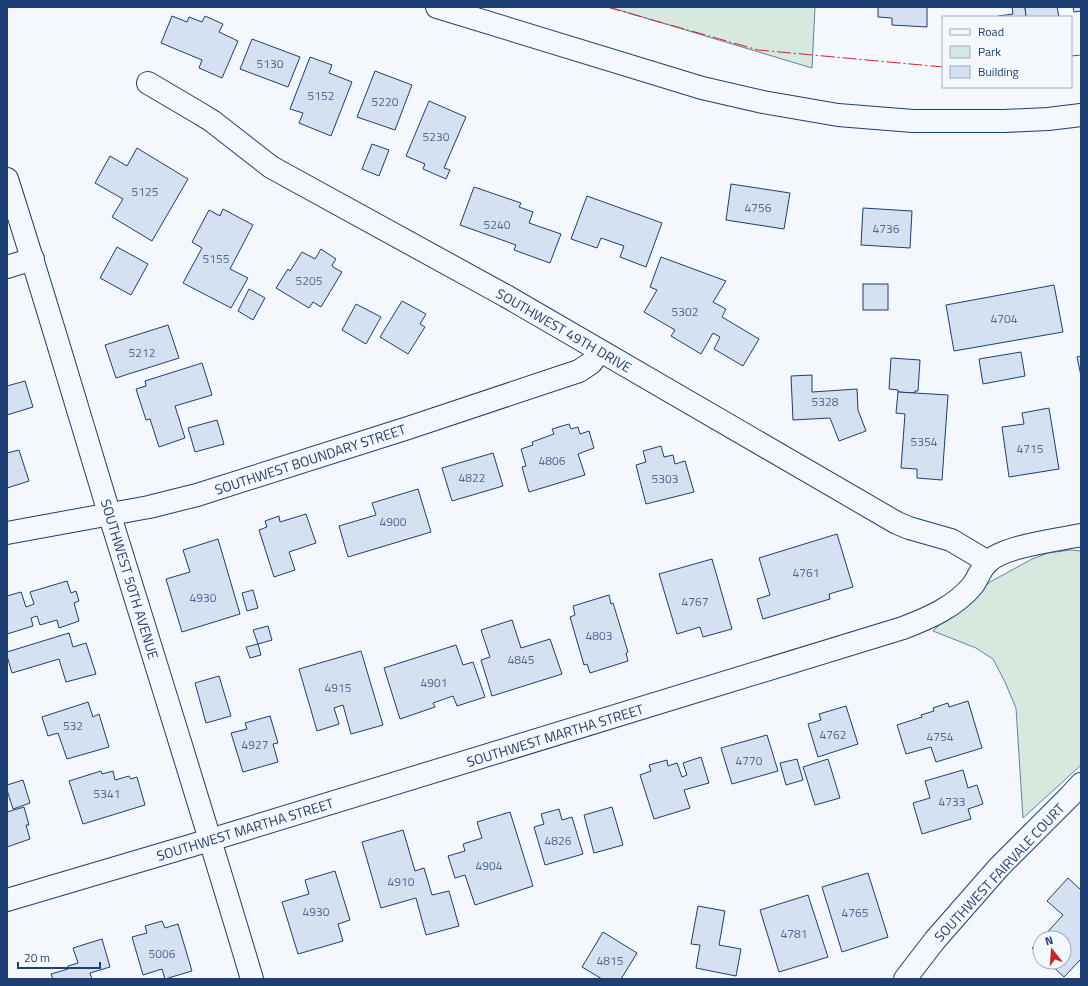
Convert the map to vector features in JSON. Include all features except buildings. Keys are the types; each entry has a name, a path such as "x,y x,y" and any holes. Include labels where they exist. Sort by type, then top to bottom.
{"street":[{"path":"437,7 702,88 770,104 838,115 913,121 1004,121 1048,119 1081,115"},
{"name":"SOUTHWEST 49TH DRIVE","path":"148,83 199,113 271,167 506,296 897,523 951,540 988,562"},
{"name":"SOUTHWEST 50TH AVENUE","path":"7,179 33,259 252,979"},
{"path":"7,267 33,259"},
{"name":"SOUTHWEST BOUNDARY STREET","path":"7,533 110,515 196,495 408,428 580,371 591,363 600,351"},
{"name":"SOUTHWEST MARTHA STREET","path":"7,900 210,840 903,628 940,612 959,599 973,585 988,562 1005,551 1081,535"},
{"name":"SOUTHWEST FAIRVALE COURT","path":"904,979 935,940 994,873 1081,784"}],"green space":[{"path":"609,7 815,7 812,68"},
{"path":"1070,550 1081,551 1081,765 1023,818 1016,708 1005,682 993,659 976,648 933,631 961,604 990,582 1032,559 1048,553"}],"power":[{"path":"607,7 758,50 942,67"},
{"path":"1072,56 1081,55"}]}
